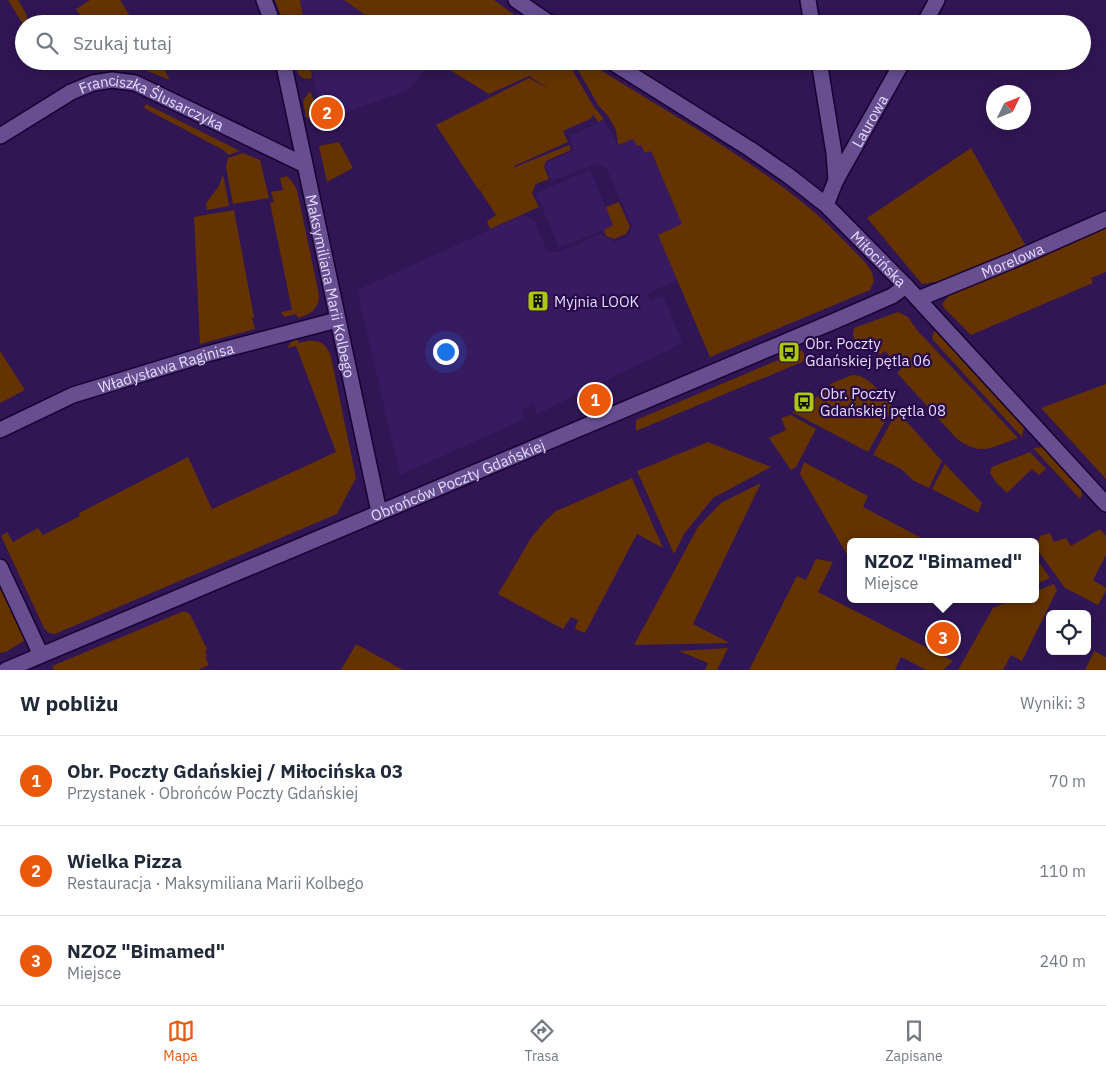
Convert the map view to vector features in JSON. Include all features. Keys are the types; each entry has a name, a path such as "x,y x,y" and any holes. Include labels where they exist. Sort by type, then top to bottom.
{"street":[{"path":"264,0 270,15"},
{"path":"516,0 538,15"},
{"path":"808,0 810,15"},
{"path":"929,15 937,0"},
{"name":"Maksymiliana Marii Kolbego","path":"285,70 379,512"},
{"name":"Miłocińska","path":"624,70 750,149 826,205 906,286 1106,504"},
{"name":"Laurowa","path":"820,70 834,154 836,180"},
{"name":"Laurowa","path":"826,205 836,180 898,70"},
{"name":"Franciszka Ślusarczyka","path":"0,136 71,92 93,83 112,80 136,83 306,165"},
{"name":"Morelowa","path":"918,299 1106,219"},
{"name":"Obrońców Poczty Gdańskiej","path":"6,670 892,296 906,286"},
{"name":"Władysława Raginisa","path":"0,430 73,395 207,354 337,320"},
{"path":"0,567 41,655"}],"shaded area":[{"path":"8,0 18,0 27,15 17,15"},
{"path":"90,0 120,0 129,15 80,15 76,9"},
{"path":"275,0 300,0 302,15 281,15"},
{"path":"300,0 344,0 365,15 302,15"},
{"path":"344,0 494,0 515,15 365,15"},
{"path":"145,70 164,70 170,80"},
{"path":"297,70 311,70 312,78 301,77"},
{"path":"312,70 425,70 409,90 335,116 331,106 320,110"},
{"path":"450,70 572,70 594,107 604,119 598,122 591,112 593,116 590,119 563,131 568,142 514,166 516,170 515,167 569,145 571,150 546,161 544,167 549,179 536,184 532,193 539,207 490,229 487,221 496,215 479,189 491,182 478,189 436,125 529,78 551,90 529,76 489,94"},
{"path":"578,70 601,70 699,130 781,186 822,219 865,262 872,272 874,281 870,290 710,357 658,235 682,224 651,151 645,153 641,145 637,146 633,139 618,145 616,130 608,116 598,105"},
{"path":"310,91 318,113 306,118 303,101"},
{"path":"146,104 240,151 228,155 225,151 144,108"},
{"path":"604,120 618,145 633,138 650,150 683,225 658,235 677,280 647,294 651,301 663,296 683,343 537,414 533,404 521,410 525,419 400,475 357,290 523,215 534,220 547,251 559,252 600,234 615,242 628,236 632,226 606,167 596,164 552,181 546,167 548,162 574,151 569,136"},
{"path":"339,142 353,168 327,182 319,146"},
{"path":"971,148 1026,246 948,280 922,284 867,218"},
{"path":"243,153 260,160 269,198 233,204 226,167 228,158"},
{"path":"590,170 606,207 619,202 630,227 626,234 614,239 606,236 603,230 559,248 536,193"},
{"path":"223,174 229,206 207,210 206,203 219,186"},
{"path":"287,176 297,190 319,295 316,308 298,318 296,314 284,317 281,312 292,310 270,203 274,202 271,192 283,190 280,178"},
{"path":"619,202 630,227 626,234 614,239 606,236 604,230 613,225 606,207"},
{"path":"234,210 255,329 200,344 194,217"},
{"path":"1106,225 1106,272 1091,278 1093,283 971,335 942,304 951,293"},
{"path":"898,312 908,317 917,330 1018,438 987,449 973,448 957,439 897,373 901,369 885,351 880,355 866,339 856,346 853,335 854,328"},
{"path":"935,330 1024,427 1022,437 933,340 932,336"},
{"path":"297,339 299,343 319,342 326,347 331,357 356,478 337,514 55,634 49,633 44,628 1,536 7,532 13,542 38,528 43,535 80,516 79,513 188,457 212,509 336,452 296,346 287,348 291,342"},
{"path":"802,350 807,360 636,431 636,420"},
{"path":"0,351 25,390 0,403"},
{"path":"852,375 864,378 870,382 893,407 868,452 792,412 813,403 812,400 831,388 830,384"},
{"path":"1106,384 1106,479 1041,408"},
{"path":"897,411 942,461 929,488 914,481 901,469 873,455"},
{"path":"791,415 816,429 796,467 791,470 769,438 786,430 781,418"},
{"path":"708,442 771,467 713,498 684,534 674,554 637,471"},
{"path":"1043,447 1081,489 1082,495 1080,499 1033,448"},
{"path":"1030,452 1046,469 1039,475 1032,469 1007,493 990,473 992,467"},
{"path":"804,462 868,496 863,507 921,538 847,538 847,555 800,474"},
{"path":"945,464 982,503 978,513 932,489"},
{"path":"632,478 663,548 637,534 585,633 575,629 578,620 571,617 563,629 498,594 531,538 556,511"},
{"path":"761,483 693,624 730,643 634,645 698,527 721,503"},
{"path":"1100,529 1106,536 1106,555 1093,580 1106,588 1098,605 1065,588 1039,552 1039,539 1040,536 1050,533 1054,542 1066,538 1071,546"},
{"path":"816,559 833,562 818,592 953,661 943,670 926,670 901,657 895,670 749,670 797,576 806,580"},
{"path":"1039,562 1050,578 1039,583"},
{"path":"0,579 27,639 6,652 0,653"},
{"path":"1054,584 1057,590 1022,661 1011,655 1003,670 958,670 993,608 1005,603 1039,603 1039,590"},
{"path":"184,611 190,614 207,649 205,651 207,656 205,657 209,665 198,670 54,670 52,666"},
{"path":"356,644 403,670 341,670"},
{"path":"728,648 717,670 705,670 708,663 679,651"},
{"path":"1094,651 1106,657 1106,670 1085,670"}],"place":[{"name":"Wielka Pizza","path":"327,113"},
{"name":"Myjnia LOOK","path":"538,301"},
{"name":"Obr. Poczty Gdańskiej pętla 06","path":"789,352"},
{"name":"Obr. Poczty Gdańskiej / Miłocińska 03","path":"595,400"},
{"name":"Obr. Poczty Gdańskiej pętla 08","path":"804,402"},
{"name":"NZOZ \"Bimamed\"","path":"943,638"}]}
